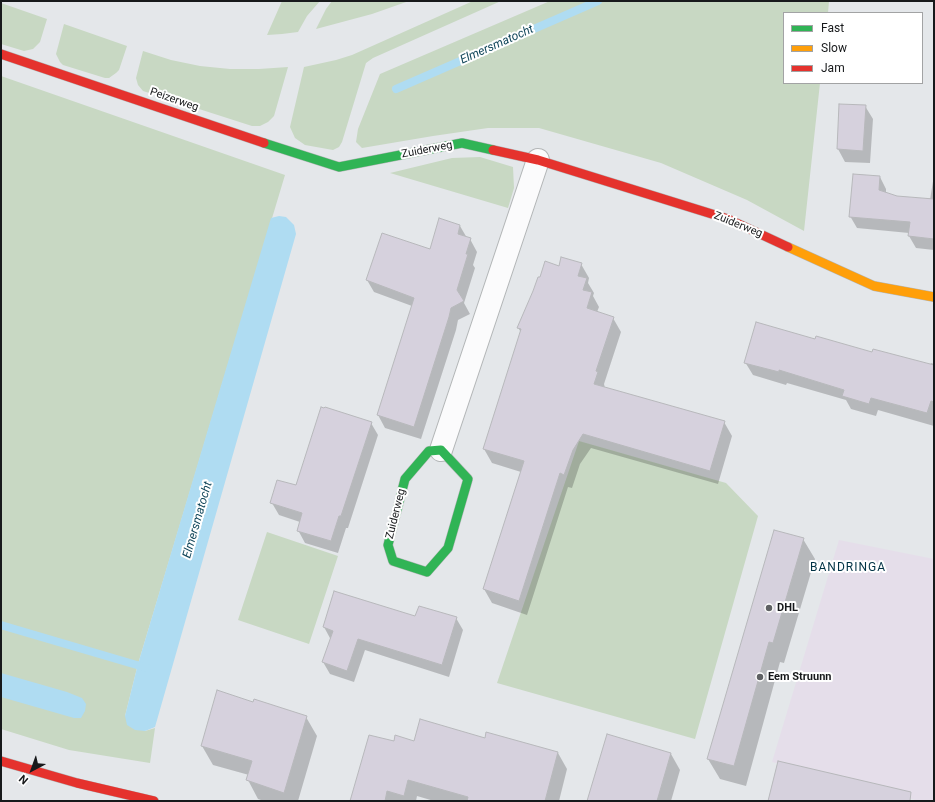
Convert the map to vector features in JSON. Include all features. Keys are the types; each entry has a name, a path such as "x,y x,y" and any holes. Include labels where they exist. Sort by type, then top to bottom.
{"street":[{"name":"Peizerweg","path":"1,54 339,167"},
{"name":"Zuiderweg","path":"339,167 462,143 538,160 728,219 874,286 934,297"},
{"path":"441,450 538,160"},
{"name":"Zuiderweg","path":"441,450 468,479 448,548 427,572 393,561 388,545 405,479 429,451 441,450"},
{"path":"1,761 154,801"}],"shaded area":[{"path":"839,540 934,559 934,801 919,801 772,762"}],"green space":[{"path":"282,1 320,1 307,16 298,32 267,35"},
{"path":"332,1 409,1 372,14 316,29 326,9"},
{"path":"473,1 501,1 373,58 366,63 342,142 339,147 333,150 305,145 295,138 290,127 304,67 352,55"},
{"path":"550,1 829,1 828,12 783,12 783,84 820,84 804,231 747,200 661,163 539,128 488,128 362,148 356,142 358,129 380,74"},
{"path":"1,3 47,19 40,42 33,49 24,51 1,44"},
{"path":"64,24 127,46 119,70 109,78 105,78 63,65 56,54"},
{"path":"143,51 171,60 200,66 230,69 288,67 274,116 268,122 260,126 252,126 143,91 138,85 136,78"},
{"path":"1,76 285,175 138,664 125,716 145,731 155,728 150,763 69,750 1,729"},
{"path":"480,157 513,167 514,188 508,208 390,173 452,158"},
{"path":"579,441 726,483 758,516 695,739 497,683"},
{"path":"267,532 338,556 309,644 238,620"}],"water":[{"path":"279,216 286,217 294,225 296,234 155,727 145,731 135,730 127,725 125,716 138,664 271,218"},
{"path":"1,673 67,692 82,698 86,704 85,711 81,718 74,718 1,697"}],"building":[{"path":"839,104 866,105 863,151 837,149"},
{"path":"853,174 880,176 879,190 897,196 934,199 934,239 908,236 910,222 849,217"},
{"path":"439,218 460,225 458,234 471,238 466,254 468,254 457,290 464,301 451,308 414,427 377,415 414,298 366,280 382,233 430,249"},
{"path":"561,257 582,263 578,276 587,278 583,290 592,292 587,308 614,317 596,371 598,372 594,384 725,421 710,471 583,434 573,450 564,475 560,473 519,601 483,589 524,461 483,449 521,329 517,328 538,277 540,277 545,261 559,266"},
{"path":"756,322 815,339 816,336 872,352 873,349 934,365 934,402 931,401 927,413 871,398 869,404 842,396 844,390 779,370 779,372 744,363"},
{"path":"321,407 372,422 341,516 339,516 331,541 297,531 302,513 270,503 277,480 296,485"},
{"path":"774,530 804,538 773,643 769,642 734,766 707,759"},
{"path":"334,591 415,616 419,606 457,617 442,665 358,639 347,671 322,662 333,631 323,627"},
{"path":"217,690 253,702 254,699 307,716 284,793 246,780 252,761 201,746"},
{"path":"420,719 485,738 486,732 558,752 545,801 467,801 468,797 408,780 404,796 387,791 385,801 350,801 369,735 394,741 395,735 414,741"},
{"path":"607,734 671,753 657,801 587,801"},
{"path":"778,761 911,792 910,801 768,801"}],"waterway":[{"name":"Elmersmatocht","path":"396,89 598,1"},
{"name":"Elmersmatocht","path":"1,625 147,668"}],"traffic: fast":[{"path":"264,143 339,167 462,143 493,150"},
{"path":"441,450 468,479 448,548 427,572 393,561 388,545 405,479 429,451 441,450"}],"traffic: slow":[{"path":"788,247 874,286 934,297"}],"traffic: jam":[{"path":"1,54 264,143"},
{"path":"493,150 538,160 728,219 788,247"},
{"path":"1,761 77,783 154,801"}],"place":[{"name":"DHL","path":"769,608"},
{"name":"Eem Struunn","path":"760,677"}],"district":[{"name":"BANDRINGA","path":"848,568"}]}
